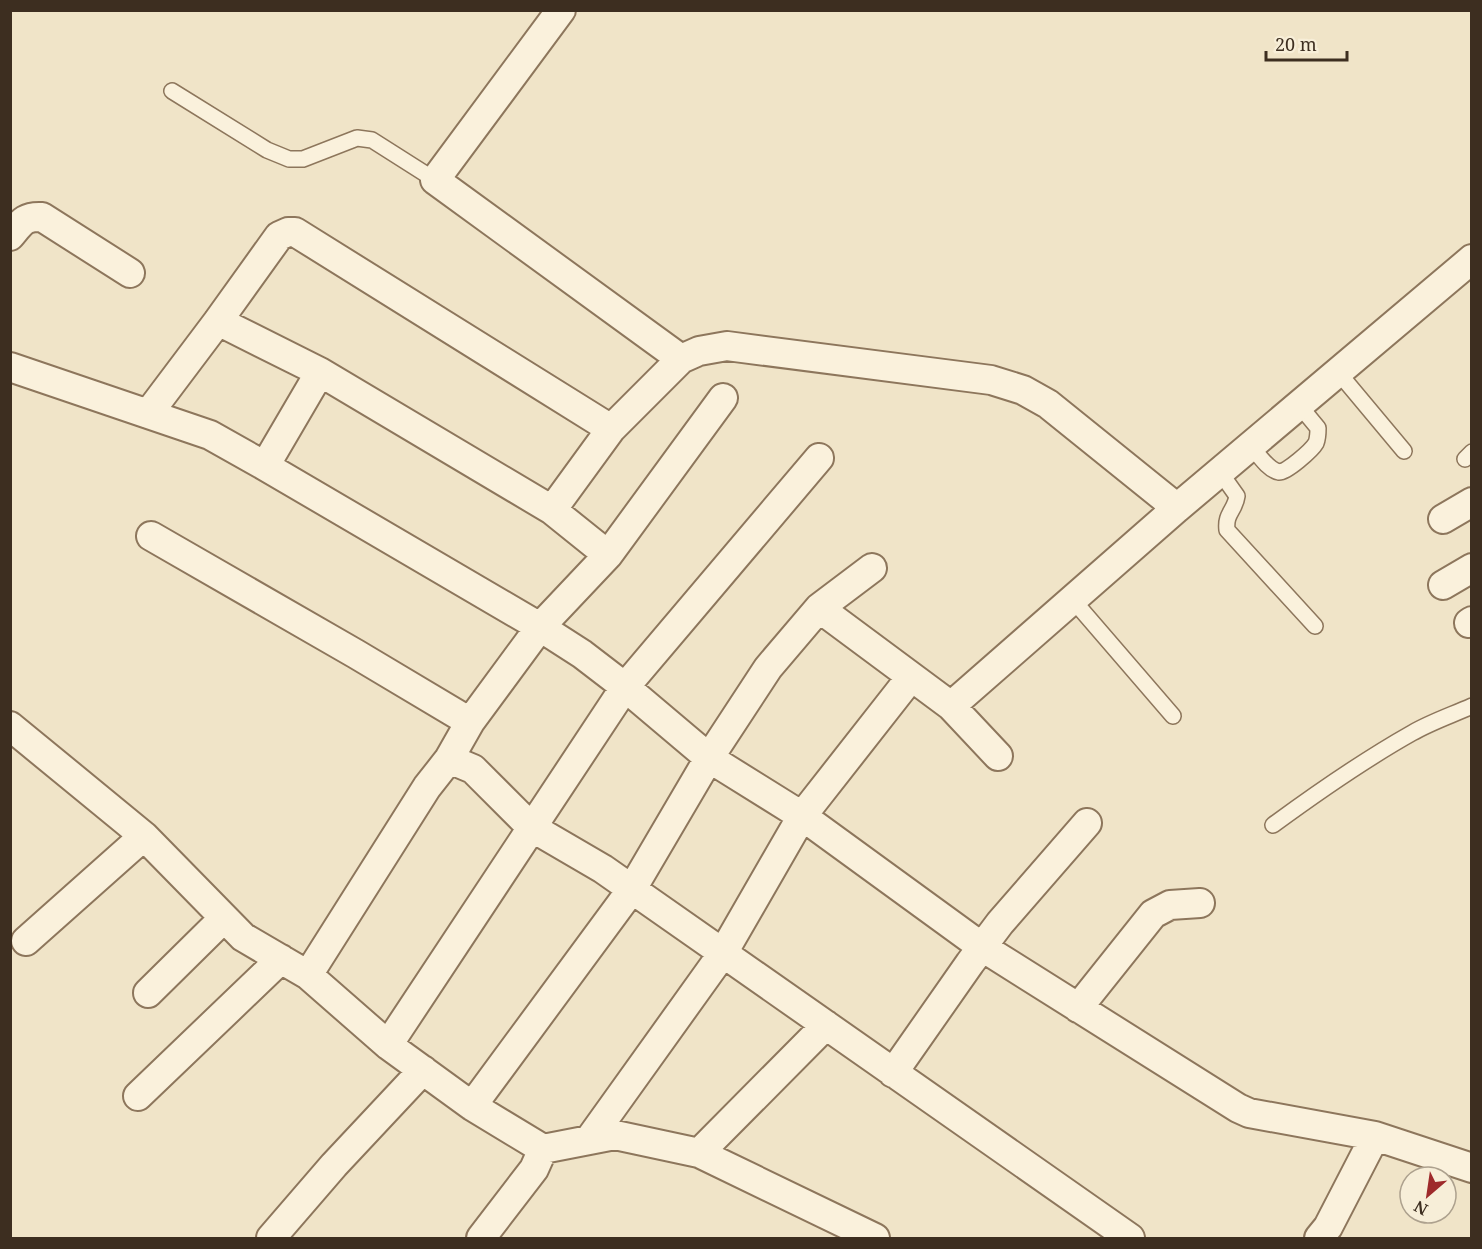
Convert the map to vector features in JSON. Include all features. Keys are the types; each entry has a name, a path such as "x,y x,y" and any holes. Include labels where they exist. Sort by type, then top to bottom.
{"street":[{"path":"561,10 435,180 681,359"},
{"path":"10,236 24,219 42,217 130,273"},
{"path":"148,414 279,236 295,232 611,429"},
{"path":"951,706 1177,508 1472,259"},
{"path":"218,321 320,372 552,510 608,555"},
{"path":"552,510 611,429 681,359 699,351 727,346 991,380 1023,390 1048,404 1177,508"},
{"path":"10,367 210,435 540,627 582,654 625,687 709,758 802,816 982,947 1238,1108 1249,1113 1375,1136 1472,1168"},
{"path":"264,466 320,372"},
{"path":"308,975 427,787 449,759 470,722 540,627 608,555 723,398"},
{"path":"388,1045 625,687 819,458"},
{"path":"1443,519 1472,502"},
{"path":"151,536 470,722"},
{"path":"472,1106 632,889 709,758 768,668 819,608 872,568"},
{"path":"1443,585 1472,568"},
{"path":"819,608 951,706 998,756"},
{"path":"589,1140 723,953 802,816 911,677"},
{"path":"10,726 144,836 243,937 308,975 388,1045 472,1106 543,1149 615,1135 699,1153 864,1236"},
{"path":"449,759 473,770 531,827 603,869 1130,1239"},
{"path":"893,1073 982,947 1087,823"},
{"path":"26,941 144,836"},
{"path":"1078,1008 1153,914 1170,906 1200,903"},
{"path":"148,993 224,918"},
{"path":"138,1096 281,959"},
{"path":"699,1153 826,1025"},
{"path":"271,1239 334,1165 423,1070"},
{"path":"1319,1239 1328,1227 1375,1136"},
{"path":"481,1239 534,1169 543,1149"}],"lane":[{"path":"172,91 267,150 289,159 303,159 357,138 372,140 435,180"},
{"path":"1338,372 1404,450"},
{"path":"1251,446 1272,469 1279,472 1286,471 1315,445 1317,438 1318,428 1299,405"},
{"path":"1220,472 1237,496 1236,503 1226,521 1227,530 1315,626"},
{"path":"1073,600 1173,716"},
{"path":"1273,825 1328,784 1369,758 1415,731 1472,706"}]}
